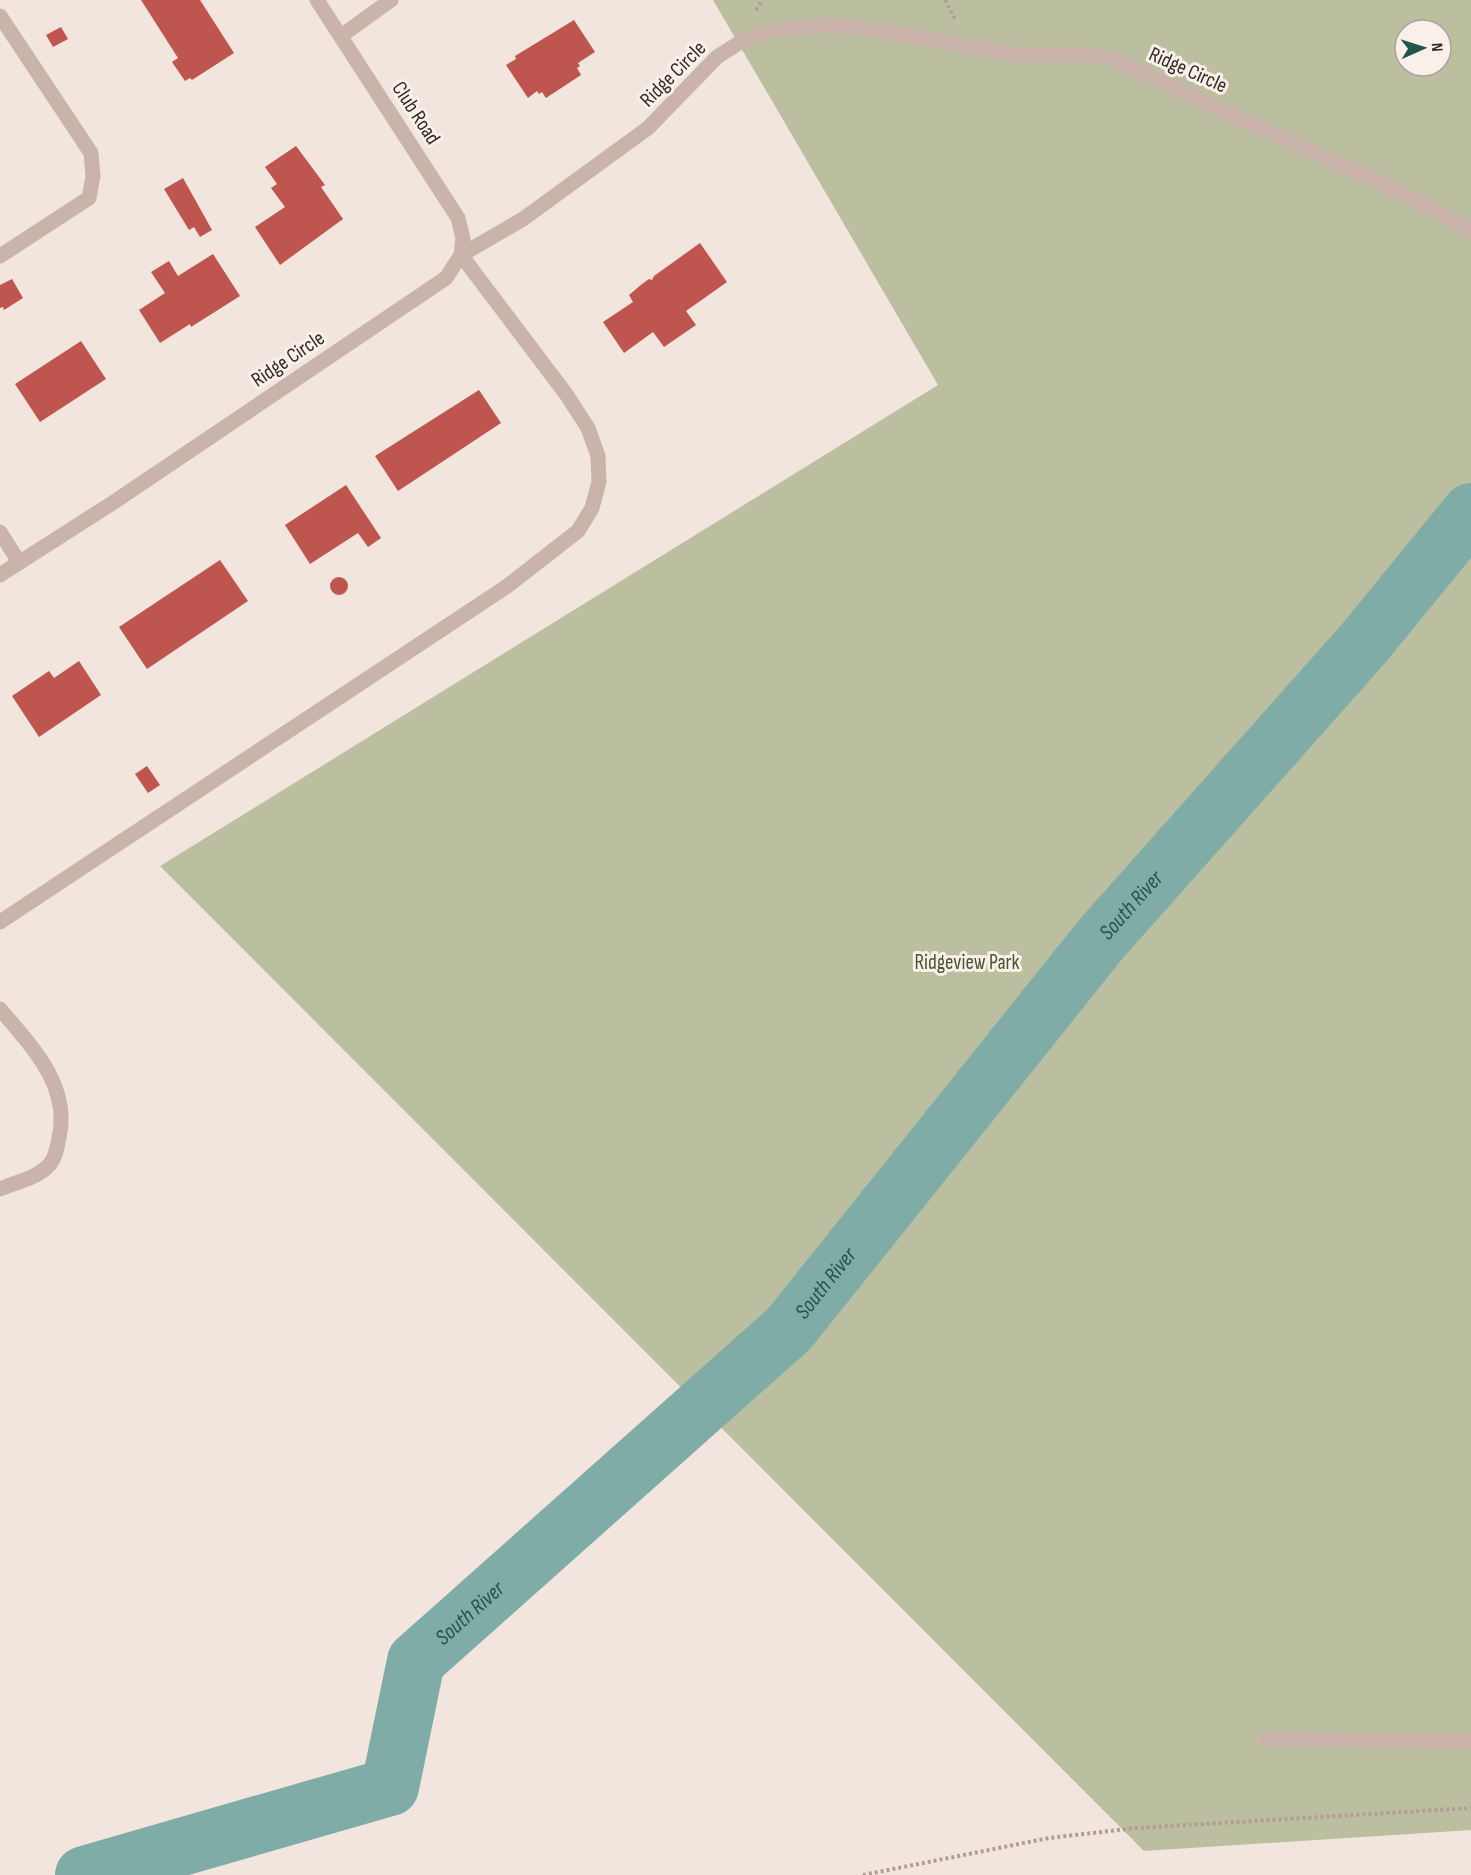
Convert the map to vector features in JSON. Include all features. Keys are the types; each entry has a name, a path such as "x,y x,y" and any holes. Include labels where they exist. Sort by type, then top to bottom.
{"street":[{"name":"Club Road","path":"317,0 458,218 463,238 461,255"},
{"path":"340,36 391,0"},
{"path":"0,16 92,153 93,176 90,198 0,256"},
{"name":"Ridge Circle","path":"0,574 114,502 446,278 461,255 523,219 648,128 717,57 742,41 772,30 825,25 857,27 1019,55 1092,55 1110,58 1376,181 1471,230"},
{"path":"0,922 506,587 578,531 592,508 599,482 598,456 588,428 566,394 461,255"},
{"path":"0,532 19,562"},
{"path":"0,1009 40,1058 52,1079 60,1101 62,1125 56,1153 50,1164 39,1174 0,1189"},
{"path":"1265,1739 1471,1742"}],"path":[{"path":"863,1875 1048,1838 1136,1828 1471,1808"}],"green space":[{"name":"Ridgeview Park","path":"713,0 1471,0 1471,1830 1144,1851 160,866 938,385"}],"building":[{"path":"141,0 200,0 234,53 192,80 190,78 185,81 172,62 178,58"},
{"path":"574,20 595,52 578,63 580,66 577,68 581,75 546,98 542,92 539,94 537,91 528,98 506,65 516,59 515,56"},
{"path":"61,27 68,39 53,47 46,35"},
{"path":"296,146 325,185 321,187 343,219 280,265 255,227 285,207 271,188 277,184 265,167"},
{"path":"183,178 212,230 200,237 194,227 189,230 164,189"},
{"path":"700,243 727,282 686,311 696,325 664,347 653,332 624,353 603,322 633,302 629,295 642,284 649,279 652,280 654,276"},
{"path":"213,254 240,296 191,327 190,324 160,343 139,310 165,293 151,272 169,261 178,276"},
{"path":"12,279 23,298 4,310 3,307 0,308 0,285"},
{"path":"81,341 106,379 40,422 15,384"},
{"path":"479,390 501,423 398,491 375,456"},
{"path":"346,485 381,538 368,547 358,533 310,564 285,525"},
{"path":"220,560 248,601 147,669 119,627"},
{"path":"339,577 345,580 348,586 345,592 339,595 333,592 330,586 333,580"},
{"path":"79,661 101,695 39,737 12,696 49,671 54,678"},
{"path":"147,766 160,785 148,793 135,774"}],"waterway":[{"name":"South River","path":"84,1875 390,1787 416,1661 789,1329 1101,939 1364,643 1471,512"}]}
